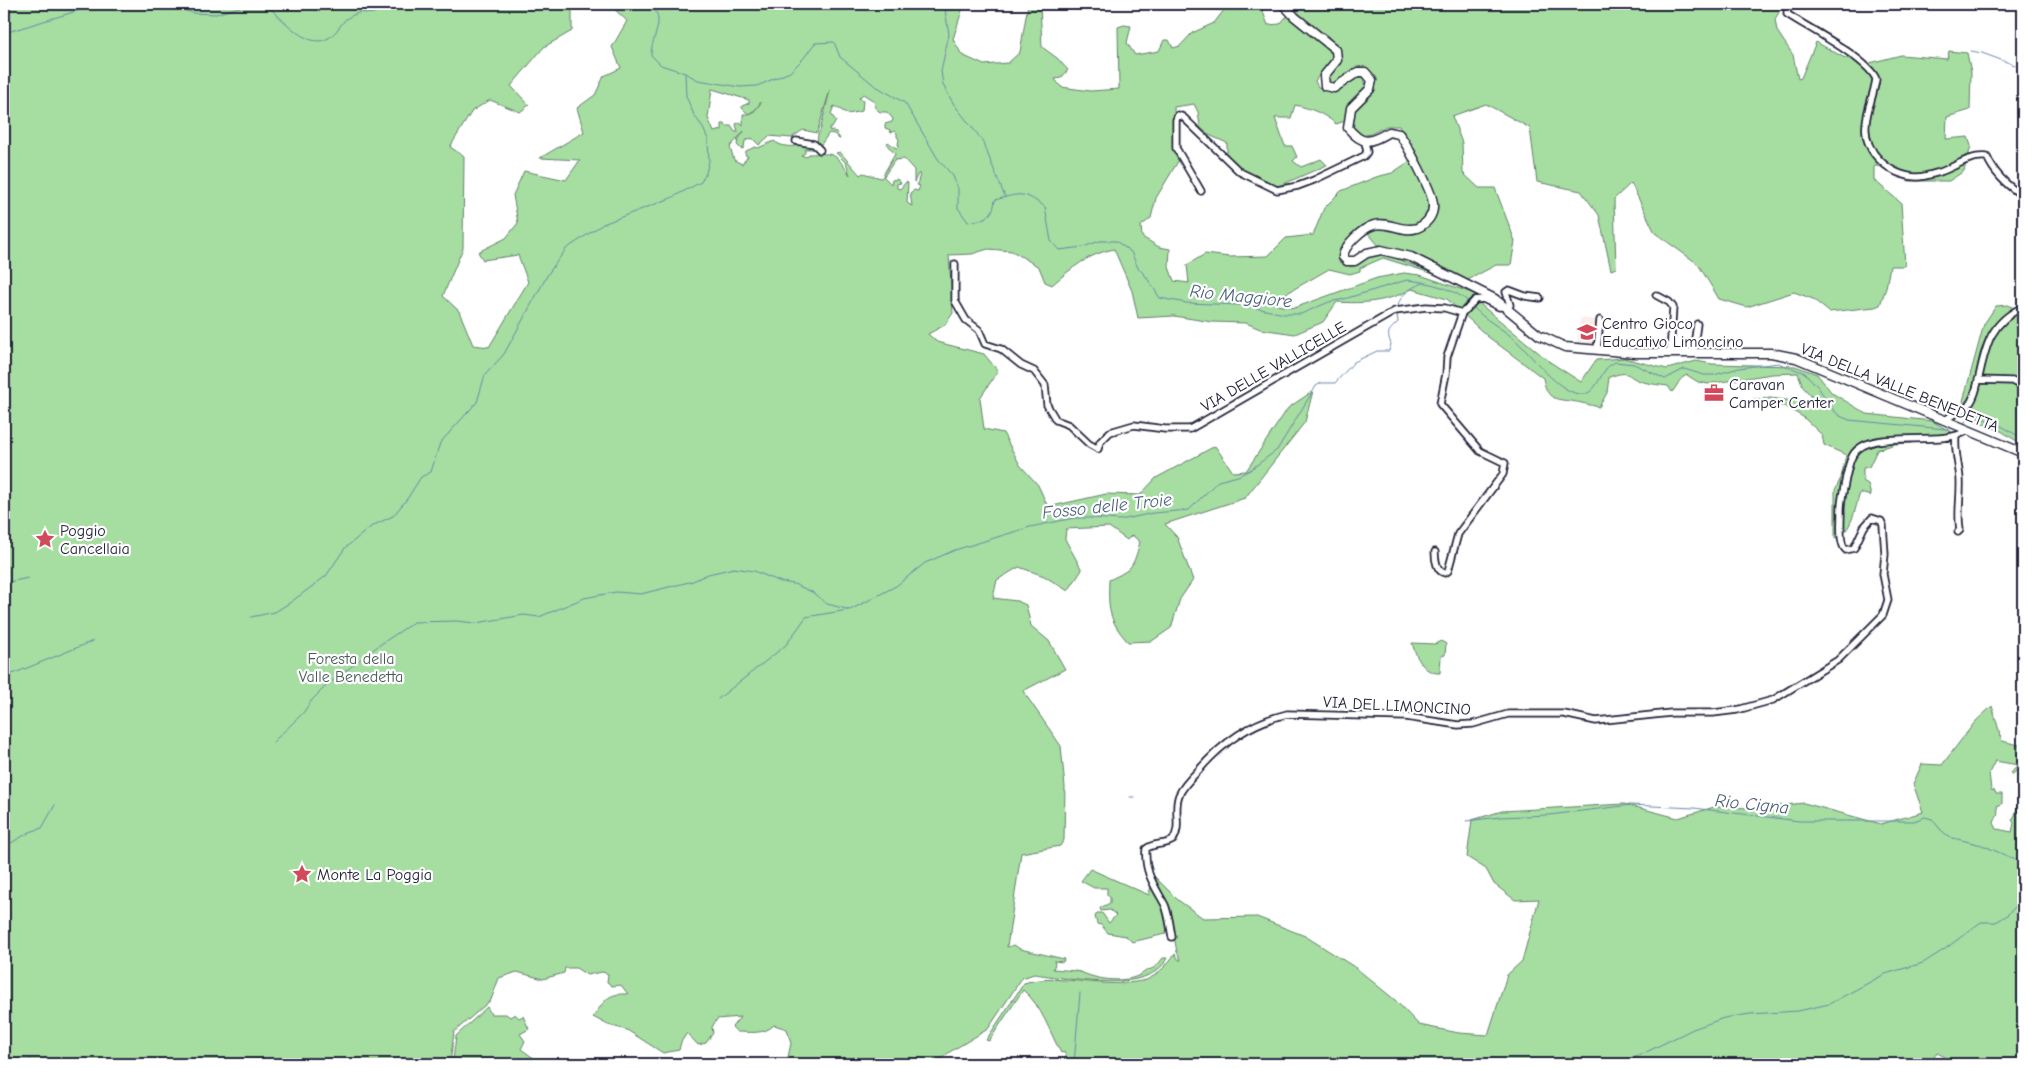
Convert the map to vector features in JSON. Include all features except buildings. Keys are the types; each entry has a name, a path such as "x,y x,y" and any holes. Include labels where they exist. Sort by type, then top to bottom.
{"main road":[{"path":"1283,4 1295,17 1336,50 1337,60 1324,76 1324,86 1334,88 1358,72 1365,72 1370,77 1372,83 1370,89 1351,108 1348,124 1348,128 1356,137 1365,142"},
{"name":"VIA DELLA VALLE BENEDETTA","path":"1365,142 1389,132 1399,134 1430,194 1433,209 1426,222 1417,228 1406,229 1377,224 1368,227 1348,245 1343,253 1344,259 1355,262 1367,252 1374,250 1390,251 1410,258 1490,296 1548,340 1565,347 1635,353 1784,354 2023,453"}],"street":[{"path":"1788,4 1787,14 1860,61 1873,72 1876,79 1868,106 1866,135 1881,163 1917,177 1941,172 1970,158 1987,157 1991,166 2008,184 2023,196"},
{"path":"1201,191 1176,148 1176,120 1178,115 1183,117 1240,172 1277,190 1298,186 1314,180 1364,156 1367,152 1365,142"},
{"path":"796,141 814,144 820,150"},
{"name":"VIA DELLE VALLICELLE","path":"955,264 955,301 966,320 979,330 985,344 1001,349 1020,365 1034,371 1045,385 1047,405 1056,420 1069,425 1089,444 1098,449 1100,442 1110,432 1134,424 1165,429 1190,429 1395,311 1426,307 1464,311"},
{"path":"1435,552 1436,562 1440,571 1446,573 1458,534 1503,474 1505,468 1505,463 1501,460 1480,451 1440,404 1446,374 1447,357 1464,311 1475,300 1483,298 1499,307 1506,308 1510,305 1506,292 1509,290 1525,296 1540,298"},
{"path":"1656,295 1669,302 1673,307 1670,353"},
{"path":"1946,420 1952,413 1964,410 1976,391 1984,352 1993,330 2014,312 2023,308"},
{"path":"1597,350 1600,320"},
{"path":"1693,353 1697,324"},
{"path":"1978,380 2012,381 2023,387"},
{"name":"VIA DEL LIMONCINO","path":"1172,937 1165,906 1156,893 1150,878 1145,859 1146,849 1150,845 1165,844 1173,840 1178,827 1180,793 1210,757 1238,733 1280,716 1318,714 1406,717 1458,725 1473,724 1508,714 1544,713 1564,714 1604,721 1671,713 1713,713 1737,710 1773,700 1838,660 1883,615 1887,605 1888,595 1883,574 1884,532 1880,521 1872,518 1868,521 1854,548 1846,550 1841,544 1840,496 1853,455 1859,448 1883,440 1898,438 1916,440 1956,436 1966,429"},
{"name":"VIA DELLA VALLE BENEDETTA","path":"1956,436 1956,461 1960,478 1958,513 1960,530 1958,532"}],"shaded area":[{"name":"Centro Gioco Educativo Limoncino","path":"1580,318 1597,320 1594,347 1577,345"}],"green space":[{"name":"Foresta della Valle Benedetta","path":"4,4 581,4 572,6 572,31 544,47 511,86 529,105 520,112 490,100 472,111 450,147 464,156 463,248 443,296 459,311 473,345 489,347 528,282 518,255 483,260 478,252 506,238 518,223 513,195 524,171 566,180 580,160 540,158 584,132 577,108 595,95 604,76 621,68 612,47 627,21 609,4 964,4 953,39 962,55 984,65 1008,63 1020,52 1028,4 1040,4 1042,47 1057,58 1068,70 1061,78 1055,79 1061,87 1091,91 1119,89 1118,27 1124,25 1131,26 1127,43 1135,55 1159,51 1164,40 1169,40 1173,48 1180,46 1192,33 1214,23 1224,10 1215,10 1216,4 1260,4 1268,25 1280,24 1286,17 1312,33 1328,49 1332,55 1331,59 1315,81 1318,87 1330,91 1344,85 1353,77 1363,77 1366,85 1363,93 1348,106 1345,121 1336,124 1317,112 1295,105 1291,118 1275,118 1285,146 1292,146 1297,157 1293,161 1301,167 1321,159 1327,165 1272,189 1236,169 1227,155 1227,143 1209,135 1200,127 1198,112 1194,104 1174,107 1175,145 1180,158 1156,198 1151,218 1141,226 1142,237 1159,247 1170,249 1169,267 1174,281 1189,283 1187,265 1205,254 1230,257 1268,256 1286,238 1313,235 1324,208 1341,191 1376,177 1392,173 1410,161 1427,194 1428,209 1426,214 1415,224 1369,223 1364,225 1354,232 1342,245 1339,251 1339,262 1352,267 1373,254 1384,254 1447,278 1383,258 1360,268 1360,271 1350,274 1329,269 1274,299 1277,305 1294,308 1377,278 1404,273 1420,275 1481,296 1481,305 1550,362 1581,382 1596,360 1624,358 1667,369 1696,361 1712,364 1795,366 1817,374 1832,393 1867,414 1932,421 1955,434 1922,437 1911,443 1895,444 1877,450 1869,467 1863,468 1863,481 1868,484 1871,496 1860,493 1849,526 1841,535 1835,538 1835,490 1841,478 1846,455 1824,445 1822,435 1803,417 1784,406 1753,399 1770,398 1802,402 1803,405 1808,406 1807,402 1811,396 1803,387 1798,373 1772,374 1708,384 1698,382 1687,375 1672,392 1668,386 1643,382 1622,374 1609,377 1607,393 1599,407 1551,396 1546,390 1543,378 1487,336 1447,299 1412,289 1394,297 1375,301 1357,303 1337,302 1323,322 1295,334 1260,329 1246,323 1212,322 1174,316 1138,318 1132,291 1114,249 1088,258 1052,285 1045,282 1039,267 1012,251 988,249 972,254 949,255 953,313 945,325 928,334 937,342 984,354 998,371 980,398 984,429 1003,433 1020,465 1038,485 1048,507 1106,494 1140,495 1156,478 1215,446 1233,472 1246,471 1288,408 1313,391 1305,422 1245,498 1165,524 1177,537 1193,580 1180,599 1171,628 1152,641 1128,642 1116,627 1109,606 1109,580 1128,570 1136,557 1140,542 1132,535 1127,540 1109,527 1066,529 1065,539 1082,570 1068,591 1044,576 1019,567 997,580 993,598 1017,601 1026,605 1031,626 1049,641 1065,669 1023,691 1061,746 1065,787 1064,840 1060,846 1021,853 1007,947 1014,945 1020,949 1064,959 1063,962 1054,961 1053,969 1077,971 1105,979 1120,980 1135,977 1154,967 1163,958 1167,958 1158,970 1144,977 1126,981 1086,981 1034,974 1022,978 988,1029 948,1053 936,1064 782,1064 787,1062 791,1043 787,1029 774,1025 761,1032 737,1032 732,1027 740,1017 717,1019 712,1027 713,1033 706,1043 698,1045 687,1033 681,1042 679,1050 663,1053 627,1030 608,1025 593,1017 610,997 628,994 621,985 612,986 607,982 608,974 602,972 587,975 576,968 565,968 564,973 543,979 517,972 499,978 491,1000 454,1032 450,1064 4,1064","holes":["712,89 749,100 749,103 742,106 748,114 743,114 743,125 740,122 736,124 738,132 735,132 731,126 726,126 725,124 722,124 722,130 714,132 708,118","830,90 818,134 817,145 820,146 829,133 834,134 840,139 836,132 829,130 836,121 831,114 834,106 848,114 862,111 863,101 859,98 863,94 874,101 875,108 880,112 887,112 893,119 892,122 885,124 885,128 890,130 891,133 895,131 897,133 898,145 900,146 896,148 888,142 887,145 895,154 883,175 895,160 904,159 914,170 914,182 918,174 920,174 917,185 920,186 918,191 914,190 910,193 912,206 907,203 908,183 906,182 900,189 897,188 897,184 901,183 897,179 892,180 891,184 883,176 881,178 863,173 860,175 840,152 836,153 846,163 850,175 838,158 830,154 809,154 806,157 801,155 805,153 805,149 815,149 814,145 787,146 780,145 774,141 746,151 745,155 748,156 742,164 734,160 730,147 744,131 737,145 741,149 744,148 745,141 752,138 759,145 769,136 791,138 803,130 817,133"]},
{"path":"1286,4 1771,4 1782,7 1775,19 1777,31 1793,55 1798,79 1801,78 1816,42 1843,57 1866,64 1901,55 1947,59 1949,51 1967,53 1971,72 1970,110 1947,117 1946,139 1968,137 1971,146 1964,171 1949,181 1909,181 1885,167 1874,166 1874,180 1901,203 1905,266 1890,266 1886,288 1880,305 1829,312 1813,299 1794,292 1747,307 1719,299 1698,264 1655,233 1631,183 1614,199 1616,268 1611,270 1599,215 1581,191 1537,182 1530,128 1486,104 1452,116 1462,143 1463,173 1479,188 1495,188 1515,241 1511,265 1496,265 1466,281 1407,254 1379,246 1368,233 1369,229 1383,229 1407,234 1419,232 1433,221 1438,210 1435,194 1399,126 1386,126 1371,134 1361,136 1353,131 1350,125 1355,105 1370,92 1367,70 1357,67 1335,83 1327,82 1326,75 1338,50 1328,36 1304,21"},
{"path":"2007,305 2023,309 2023,445 2001,431 1974,420 1963,401 1984,324 1996,306"},
{"path":"1441,641 1446,644 1445,655 1441,656 1440,673 1434,673 1421,663 1412,643 1435,644"},
{"path":"1992,706 2002,741 2023,746 2023,771 2016,771 2012,775 2011,773 2018,765 1995,761 1989,773 1991,790 1995,791 1996,794 2002,794 2002,804 1997,806 1998,813 1994,823 1997,829 2012,832 2014,823 2012,820 2023,783 2023,1064 1944,1064 1945,1057 1937,1053 1931,1062 1932,1064 1069,1064 1064,1052 1061,1053 1040,1011 1030,996 1023,990 989,1041 986,1040 1024,983 1050,979 1107,983 1135,982 1147,980 1154,976 1175,954 1181,960 1177,952 1171,921 1165,934 1132,942 1126,936 1108,933 1101,925 1097,924 1095,917 1097,913 1102,913 1109,923 1116,915 1110,910 1101,911 1100,908 1110,903 1107,888 1094,888 1081,881 1090,869 1149,895 1153,875 1178,900 1203,918 1257,917 1305,936 1356,968 1395,1000 1419,1025 1459,1033 1488,1035 1507,975 1522,961 1539,899 1515,900 1494,884 1486,869 1467,857 1472,820 1502,811 1624,804 1678,818 1714,807 1756,808 1804,803 1881,824 1923,812 1913,784 1922,764 1942,765 1975,722"},
{"path":"487,1007 491,1014 506,1014 510,1017 515,1014 519,1018 523,1016 529,1029 520,1034 525,1041 521,1049 542,1064 456,1064 453,1060 456,1036"}],"waterway":[{"name":"Rio Maggiore","path":"11,31 100,4"},
{"name":"Rio Maggiore","path":"165,4 193,13 216,14 250,4"},
{"name":"Rio Maggiore","path":"265,4 304,37 322,41 330,37 349,17 361,12 375,13 387,4"},
{"name":"Rio Maggiore","path":"648,4 654,9 658,21 651,55 661,65 685,73 698,80 740,87 757,86 790,72 815,43 834,42 840,57 874,85 905,103 938,159 953,176 958,189 958,208 968,222 987,217 992,211 995,200 1016,195 1032,198 1045,207 1051,241 1059,250 1083,247 1100,241 1116,241 1131,252 1138,268 1145,275 1160,298 1186,303 1242,305 1284,314 1301,314 1329,302 1407,280 1440,286 1456,293 1469,302"},
{"path":"944,4 949,34 941,71 943,85 953,103 982,140 1005,197"},
{"path":"4,29 10,31"},
{"path":"4,40 10,32"},
{"path":"1971,51 1982,53 2023,68"},
{"path":"251,617 275,612 326,576 345,548 372,526 393,516 421,477 431,472 440,443 477,402 485,375 504,354 548,274 566,249 603,224 671,198 701,182 709,161 708,139 694,115 686,96 685,74"},
{"name":"Fosso delle Troie","path":"1398,308 1403,295 1415,286 1424,283"},
{"name":"Rio Maggiore","path":"1473,307 1482,316 1513,338 1555,381 1575,393 1584,394 1591,391 1607,368 1615,362 1634,364 1665,379 1684,369 1704,375 1714,375 1739,368 1778,363 1805,373 1818,387 1833,410 1849,420 1945,429 1953,427"},
{"name":"Fosso delle Troie","path":"273,742 303,713 312,700 326,686 378,646 414,622 456,621 476,623 524,615 539,617 584,598 616,592 641,594 734,568 754,571 781,582 794,584 812,592 827,604 850,610 896,586 925,563 955,550 1030,527 1074,518 1121,520 1153,513 1189,510 1218,481 1238,476 1250,470 1277,450 1316,386 1321,383 1335,383 1354,362 1377,351 1389,351 1391,344 1389,334 1398,322 1397,314"},
{"name":"Rio Maggiore","path":"1962,424 1975,418 1982,419 1997,424 2023,439"},
{"path":"4,583 28,578"},
{"path":"718,699 786,645 806,617 848,610"},
{"path":"4,674 10,675 93,641"},
{"path":"4,847 30,832 42,828 55,805"},
{"name":"Rio Cigna","path":"1466,821 1500,817 1549,815 1631,805 1694,808 1799,821 1914,821 1925,817 1932,819 1949,837 1982,845 2023,863"},
{"path":"1622,1064 1693,1029 1724,1018 1750,1014 1798,1011 1829,1004 1885,974 1923,963 1981,922 1996,922 2006,916 2023,899"},
{"path":"1074,1064 1080,993"},
{"path":"27,1064 31,1058"}],"place":[{"name":"Centro Gioco Educativo Limoncino","path":"1587,332"},
{"name":"Caravan Camper Center","path":"1714,393"},
{"name":"Poggio Cancellaia","path":"45,539"},
{"name":"Monte La Poggia","path":"302,874"}]}
